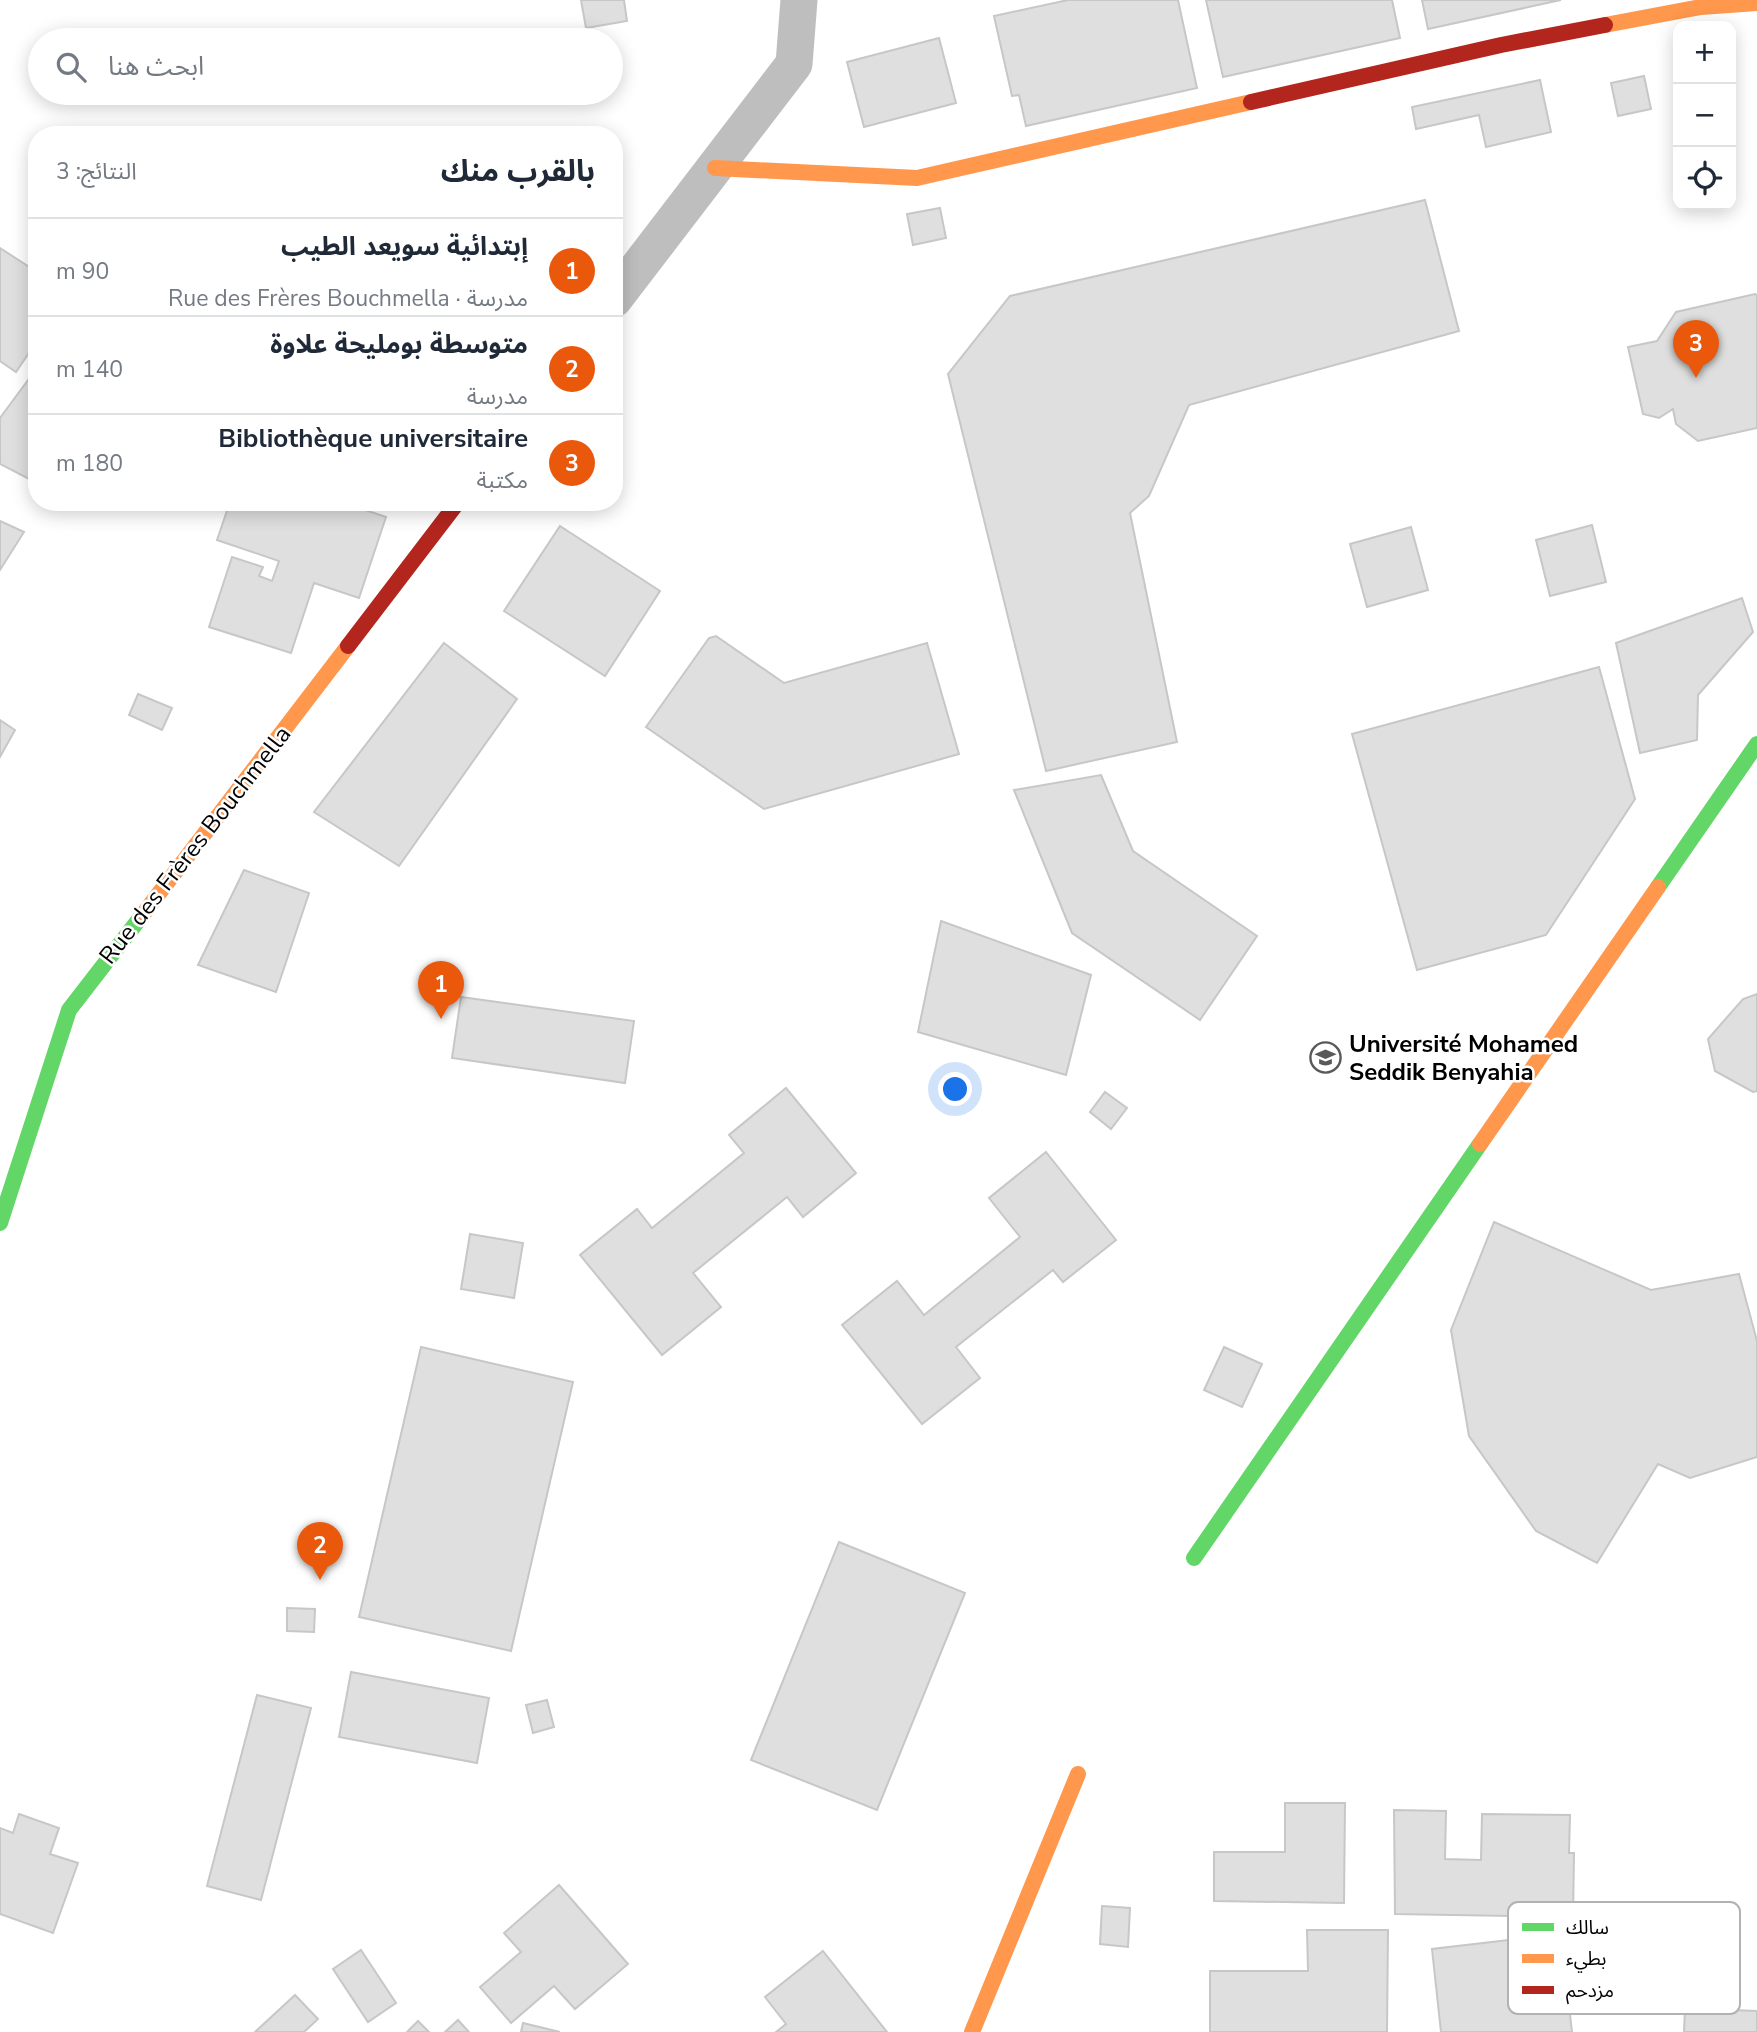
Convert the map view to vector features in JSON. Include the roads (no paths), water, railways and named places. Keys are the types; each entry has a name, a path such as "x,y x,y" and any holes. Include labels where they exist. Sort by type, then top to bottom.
{"street":[{"path":"623,287 794,64 799,0"},
{"path":"715,168 917,178 1501,45 1701,7 1757,3"},
{"name":"Rue des Frères Bouchmella","path":"0,1223 11,1151 69,1010 451,511"},
{"path":"1194,1558 1757,744"},
{"path":"972,2032 1078,1774"}],"place":[{"name":"Bibliothèque universitaire","path":"1696,378"},
{"name":"إبتدائية سويعد الطيب","path":"441,1019"},
{"name":"Université Mohamed Seddik Benyahia","path":"1326,1058"},
{"name":"متوسطة بومليحة علاوة","path":"320,1580"}]}
